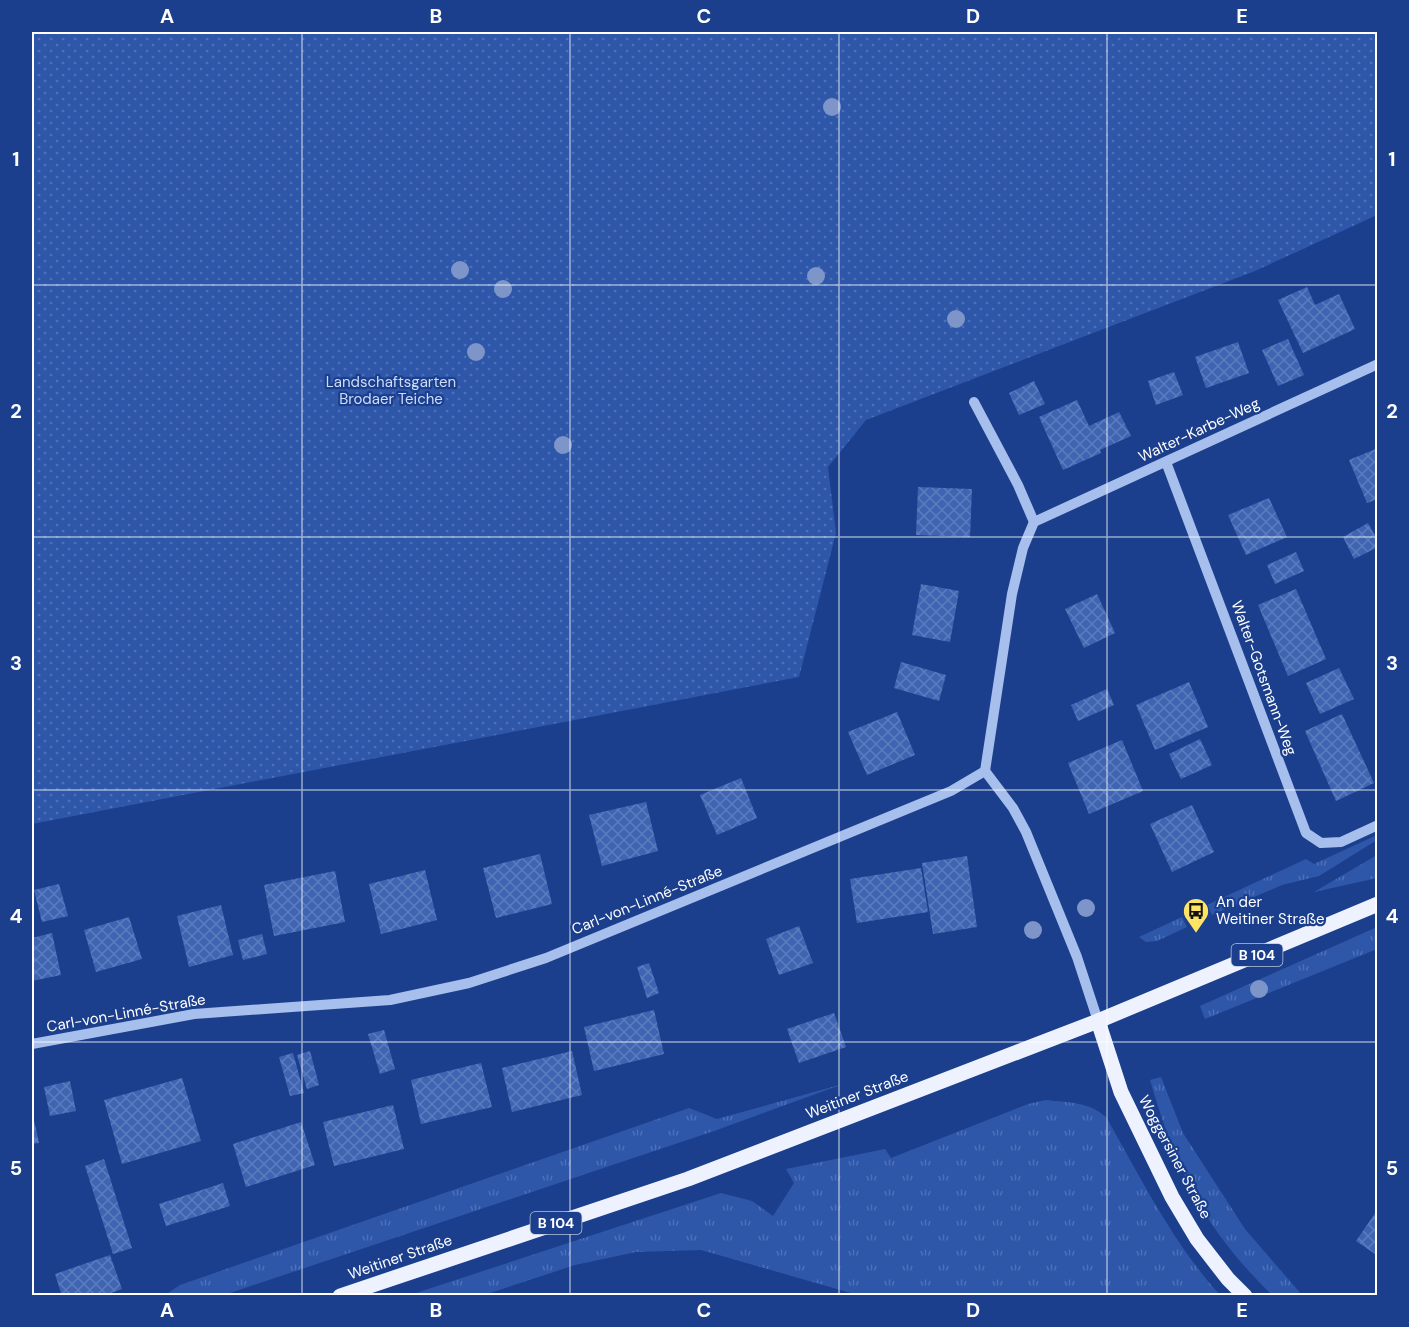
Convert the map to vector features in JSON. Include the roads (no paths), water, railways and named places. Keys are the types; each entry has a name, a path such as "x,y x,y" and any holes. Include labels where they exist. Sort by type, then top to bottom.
{"main road":[{"name":"Weitiner Straße","path":"340,1296 688,1179 1098,1021 1377,904"},
{"name":"Woggersiner Straße","path":"1098,1021 1121,1092 1172,1197 1197,1239 1228,1279 1245,1296"}],"street":[{"name":"Walter-Karbe-Weg","path":"1034,522 1377,364"},
{"path":"974,402 1018,485 1034,522 1023,548 1012,594 985,771 1013,808 1026,832 1077,957 1098,1021"},
{"name":"Walter-Gotsmann-Weg","path":"1166,462 1306,833 1321,843 1341,842 1377,825"},
{"name":"Carl-von-Linné-Straße","path":"32,1044 194,1014 390,1000 469,983 546,958 951,791 985,771"}],"place":[{"name":"An der Weitiner Straße","path":"1196,934"}],"park label":[{"name":"Landschaftsgarten Brodaer Teiche","path":"391,390"}]}
